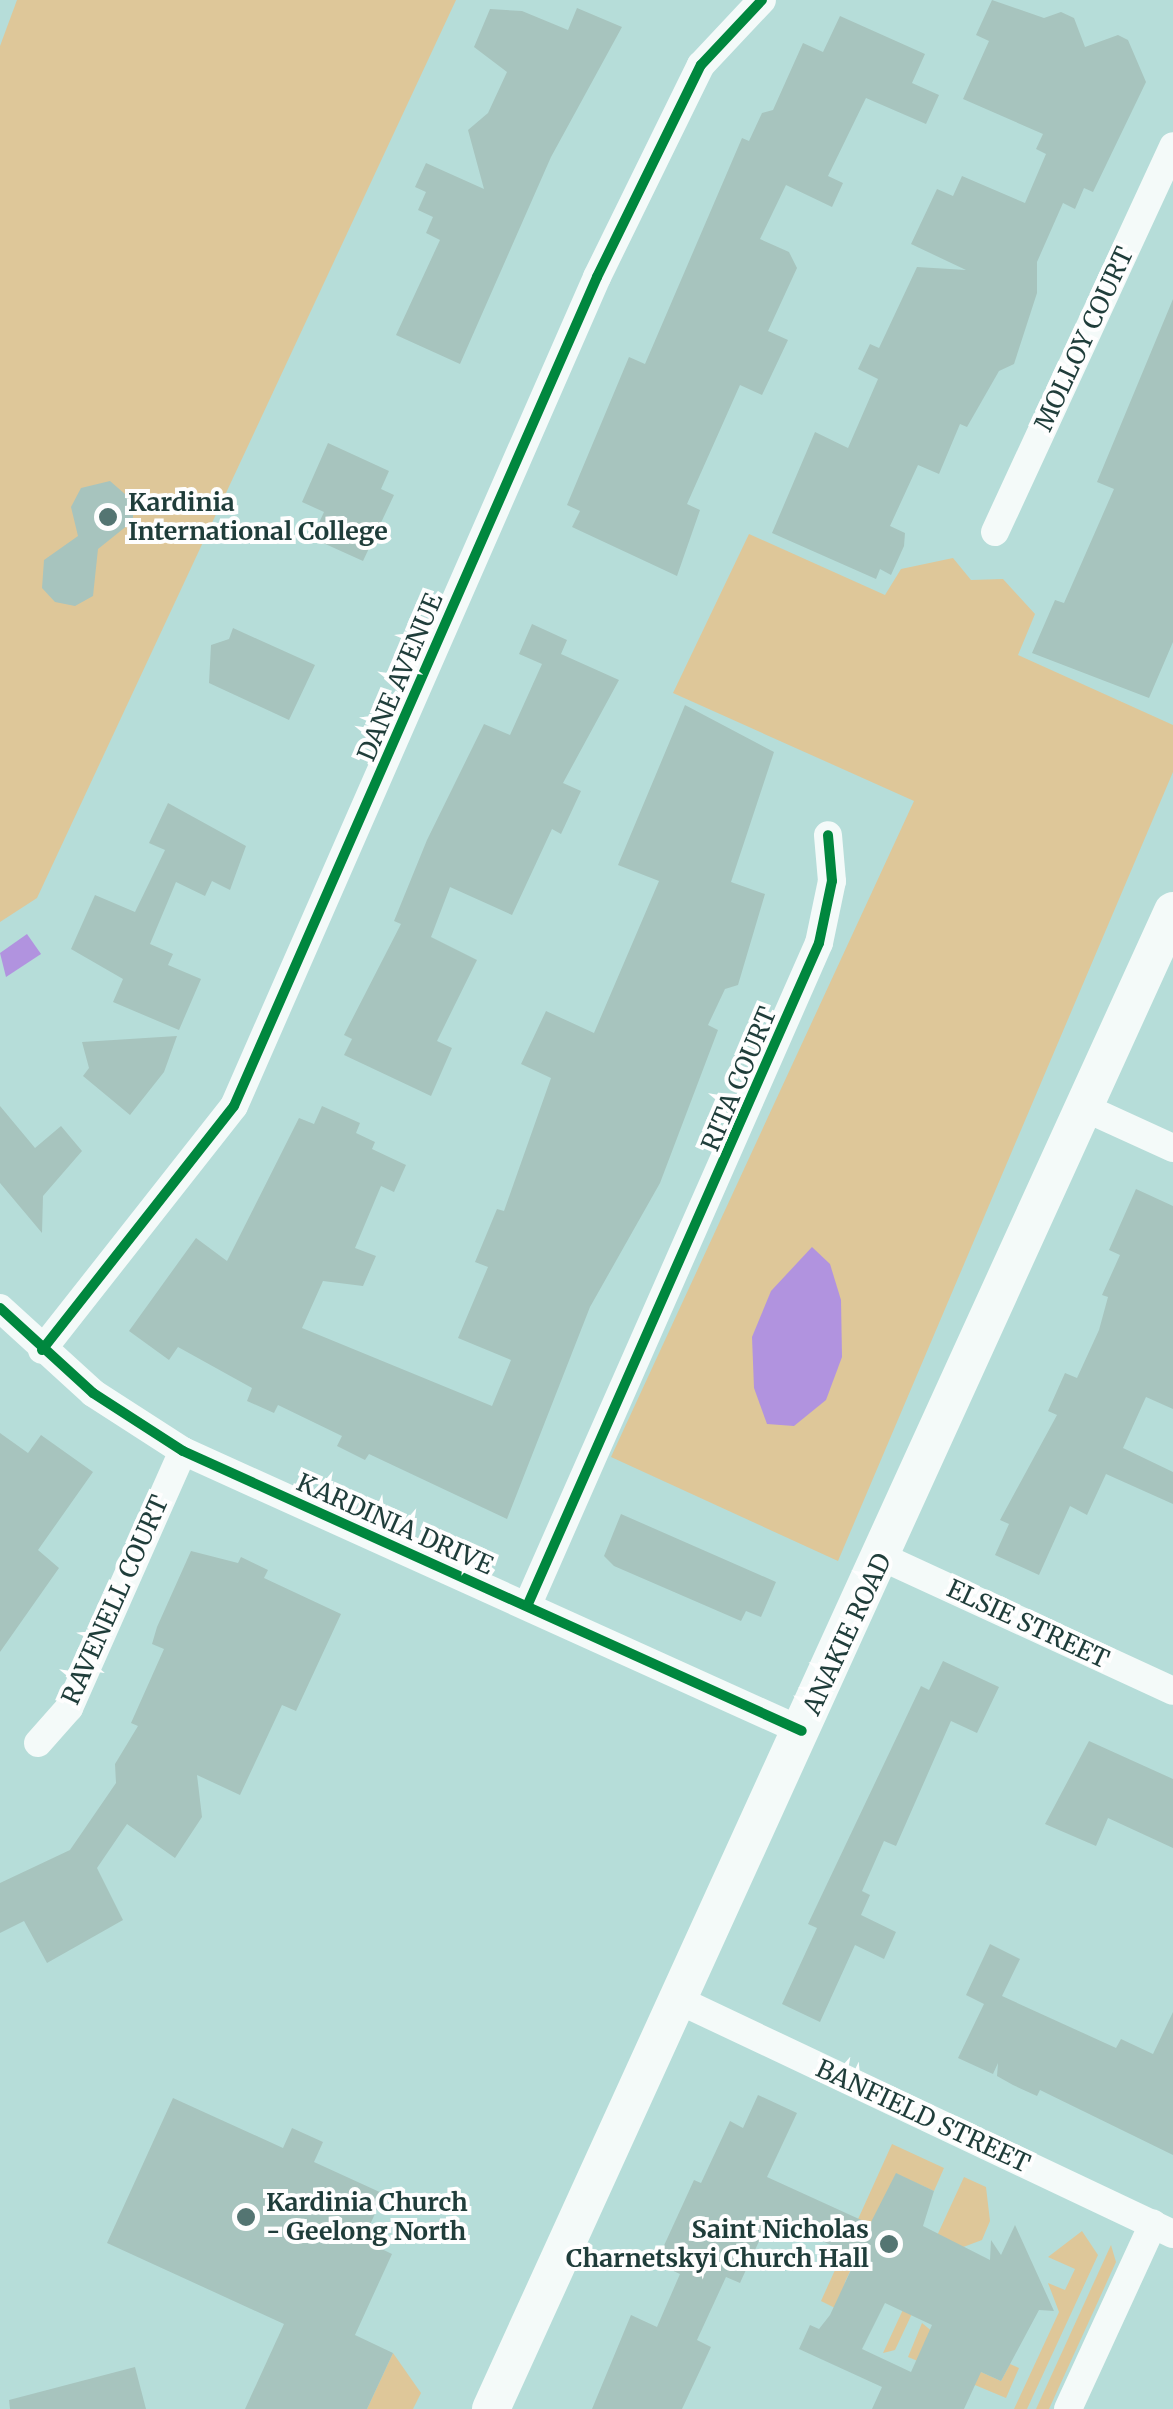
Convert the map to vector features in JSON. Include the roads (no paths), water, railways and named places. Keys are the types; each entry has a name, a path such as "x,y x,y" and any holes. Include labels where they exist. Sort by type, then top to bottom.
{"main road":[{"name":"ANAKIE ROAD","path":"491,2409 674,1998 882,1558 1173,912"}],"street":[{"name":"DANE AVENUE","path":"42,1350 242,1092 597,277 702,65 762,0"},
{"name":"MOLLOY COURT","path":"996,532 1173,146"},
{"name":"RITA COURT","path":"528,1604 819,943 832,881 828,835"},
{"path":"1083,1107 1173,1148"},
{"name":"KARDINIA DRIVE","path":"0,1308 42,1350 182,1451 802,1731"},
{"name":"RAVENELL COURT","path":"38,1743 69,1708 182,1451"},
{"name":"ELSIE STREET","path":"882,1558 1173,1691"},
{"name":"BANFIELD STREET","path":"674,1998 1163,2229"},
{"path":"1068,2409 1163,2229"}],"place":[{"name":"Kardinia International College","path":"108,517"},
{"name":"Kardinia Church - Geelong North","path":"246,2217"},
{"name":"Saint Nicholas Charnetskyi Church Hall","path":"889,2244"}]}
